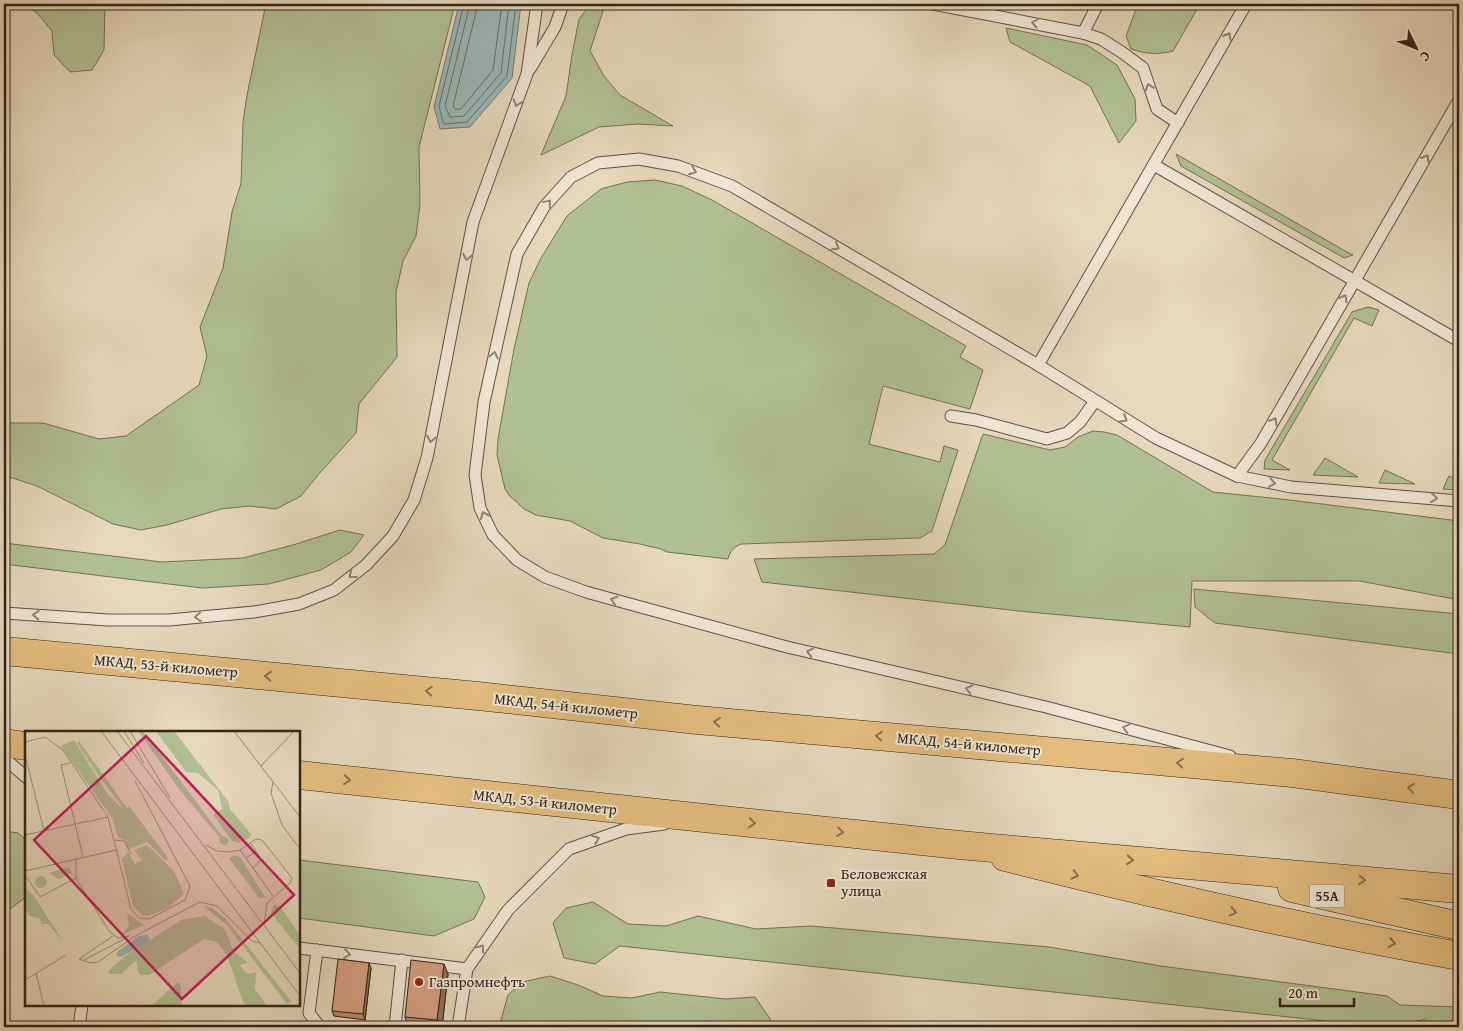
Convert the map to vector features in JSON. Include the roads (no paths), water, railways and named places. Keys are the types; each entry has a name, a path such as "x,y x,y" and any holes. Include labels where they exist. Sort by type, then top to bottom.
{"main road":[{"name":"МКАД, 53-й километр","path":"4,651 478,696"},
{"name":"МКАД, 54-й километр","path":"478,696 697,720 1292,773 1459,794"},
{"path":"4,743 25,746"},
{"name":"МКАД, 53-й километр","path":"300,775 960,846"},
{"path":"960,846 1459,889"},
{"path":"960,846 1264,919 1459,956"},
{"name":"55А","path":"1195,866 1459,926"}],"lane":[{"path":"527,74 537,4"},
{"path":"555,27 563,4"},
{"path":"4,613 108,620 169,620 254,612 299,604 334,590 366,565 393,536 414,500 427,458 473,222 527,74 555,27 572,4"},
{"path":"933,4 1083,33 1108,44 1143,68 1157,109 1178,122"},
{"path":"1083,33 1098,4"},
{"path":"1038,365 1246,4"},
{"path":"1237,476 1261,443 1459,100"},
{"path":"1292,773 1046,706 787,647 586,592 545,577 517,560 493,535 480,508 475,474 484,402 517,254 544,207 571,178 598,163 639,159 678,166 732,186 1038,365 1156,438 1237,476 1291,487 1459,501"},
{"path":"1154,165 1459,341"},
{"path":"951,416 976,420 1047,439 1067,433 1080,422 1095,401"},
{"path":"4,758 25,776"},
{"path":"458,1027 466,969 508,910 569,849 626,829 711,819"},
{"path":"300,948 466,969"},
{"path":"317,950 309,1013 320,1027"},
{"path":"395,1027 402,960"},
{"path":"79,1027 82,1006"}],"water":[{"path":"459,4 521,4 512,78 470,127 440,129 434,107"}],"place":[{"name":"Беловежская улица","path":"831,883"},
{"name":"Газпромнефть","path":"419,982"}]}
